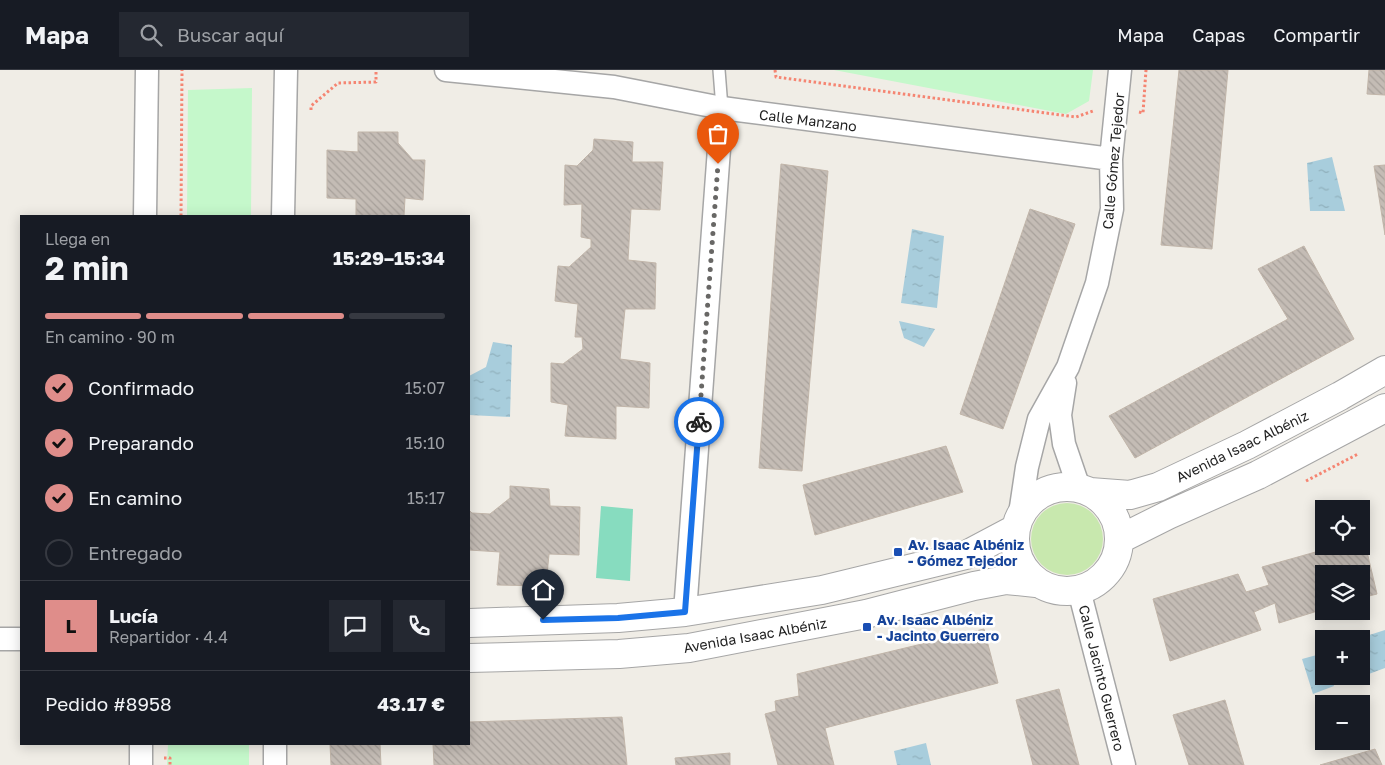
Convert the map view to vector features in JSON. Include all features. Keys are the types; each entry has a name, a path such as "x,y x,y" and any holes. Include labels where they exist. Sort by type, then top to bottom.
{"street":[{"path":"145,215 147,70"},
{"path":"283,215 286,70"},
{"name":"Calle Manzano","path":"446,70 614,87 722,108 1111,159"},
{"name":"Calle Gómez Tejedor","path":"1018,521 1027,467 1039,419 1068,367 1098,283 1112,209 1111,159 1120,70"},
{"path":"685,612 722,108"},
{"name":"Calle Gómez Tejedor","path":"1068,367 1060,415 1064,444 1084,490"},
{"name":"Avenida Isaac Albéniz","path":"1084,490 1130,494 1158,487 1247,445 1385,370"},
{"path":"1120,539 1168,515 1258,475 1385,408"},
{"path":"1062,487 1084,490 1102,500 1118,524 1120,539 1117,556 1108,572 1096,584 1079,590 1064,592 1050,589 1036,583 1025,572 1018,559 1014,544 1018,521 1031,501 1045,491 1062,487"},
{"path":"470,623 618,618 685,612 822,590 966,555 1018,521"},
{"name":"Avenida Isaac Albéniz","path":"470,658 619,654 689,648 866,614 974,586 1006,580 1036,583"},
{"name":"Calle Jacinto Guerrero","path":"1079,590 1124,765"},
{"path":"0,639 20,639"},
{"path":"141,765 142,745"},
{"path":"274,745 275,765"}],"lane":[{"path":"719,70 722,108"}],"path":[{"path":"181,215 182,70"},
{"path":"310,115 311,106 338,83 376,82 376,70"},
{"path":"774,70 776,77 1076,117 1095,110 1143,113 1146,70"}],"green space":[{"path":"834,70 1093,70 1089,101 1066,114"},
{"path":"252,88 251,215 187,215 188,90"},
{"path":"1067,503 1087,509 1097,519 1103,539 1097,559 1087,569 1067,575 1047,569 1037,559 1031,539 1037,519 1047,509"},
{"path":"601,506 633,509 630,581 596,578"},
{"path":"168,745 249,745 249,765 167,765"}],"water":[{"path":"1332,157 1345,211 1310,211 1307,163"},
{"path":"912,229 944,236 937,308 901,303"},
{"path":"899,321 935,329 924,347 904,338"},
{"path":"493,342 512,345 510,417 470,415 470,375 486,367"},
{"path":"1385,630 1385,668 1370,674 1370,635"},
{"path":"1315,655 1315,685 1334,686 1313,694 1302,659"},
{"path":"926,743 931,765 897,765 894,751"}],"building":[{"path":"1179,70 1228,70 1212,249 1161,245"},
{"path":"1369,70 1385,70 1385,95 1367,94"},
{"path":"358,132 398,132 398,143 413,160 425,160 423,200 405,198 404,215 356,215 356,199 327,198 327,150 358,152"},
{"path":"594,139 633,142 632,162 663,162 660,210 631,209 628,260 656,263 655,309 625,309 620,359 650,363 649,408 616,406 616,439 565,436 568,405 551,402 551,363 563,364 583,349 582,337 575,337 578,304 555,301 558,266 569,267 591,247 591,239 581,237 582,204 564,205 565,165 577,166 593,150"},
{"path":"781,164 828,171 802,471 759,468"},
{"path":"1385,165 1385,235 1374,166"},
{"path":"1030,209 1075,224 1003,429 960,414"},
{"path":"1304,246 1354,339 1135,458 1109,416 1288,319 1258,269"},
{"path":"946,446 963,492 815,535 803,485"},
{"path":"510,486 549,489 550,506 580,507 579,555 549,554 546,586 497,585 500,552 470,550 470,511 472,513 490,514 510,498"},
{"path":"1315,552 1315,555 1368,555 1377,594 1370,596 1370,565 1315,565 1315,612 1279,623 1275,603 1254,612 1261,630 1170,661 1153,599 1238,574 1246,592 1269,585 1262,567"},
{"path":"984,629 998,683 825,728 834,765 778,765 765,714 776,711 775,701 799,696 797,674"},
{"path":"1059,689 1079,765 1033,765 1016,700"},
{"path":"1225,700 1244,765 1189,765 1173,715"},
{"path":"622,717 627,765 434,765 433,745 470,745 470,722"},
{"path":"330,745 380,745 381,765 331,765"},
{"path":"1375,749 1382,765 1320,765"},
{"path":"730,753 730,765 676,765 675,758"}],"way so far":[{"path":"699,422 718,164"}],"place":[{"name":"Av. Isaac Albéniz - Gómez Tejedor","path":"898,552"},
{"name":"Av. Isaac Albéniz - Jacinto Guerrero","path":"867,627"}],"route":[{"path":"543,620 618,618 685,612 699,422"}]}
